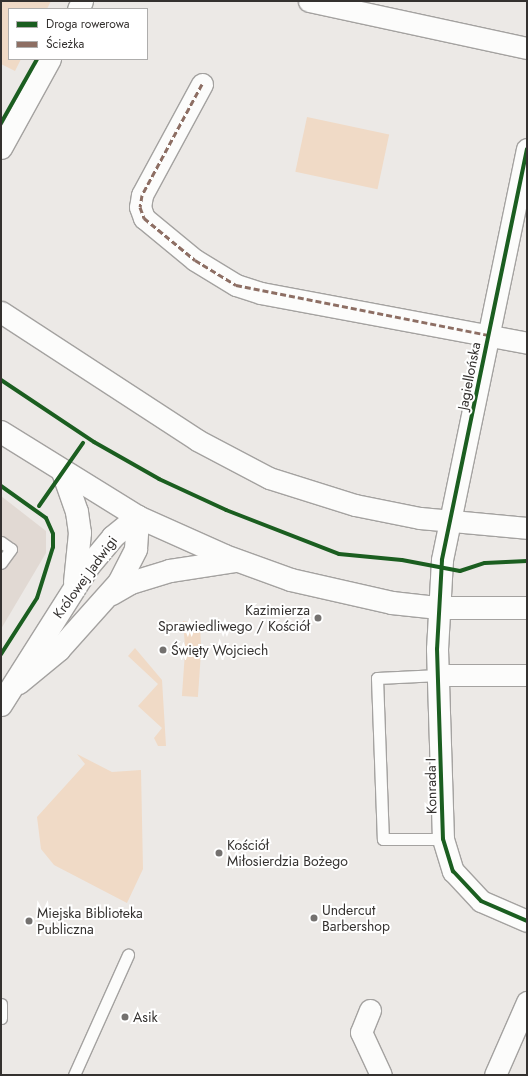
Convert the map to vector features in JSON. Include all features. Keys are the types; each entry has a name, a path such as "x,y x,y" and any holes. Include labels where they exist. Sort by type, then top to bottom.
{"street":[{"path":"309,1 527,48"},
{"path":"1,148 49,60"},
{"path":"202,84 142,195 140,207 144,218 195,260 236,285 527,343"},
{"name":"Jagiellońska","path":"437,608 451,523 527,149"},
{"path":"1,312 230,460 269,478 348,503 451,523 527,528"},
{"path":"1,432 63,472 138,517 237,561 323,590 437,608 527,608"},
{"path":"63,472 77,512 80,533 73,590"},
{"name":"Królowej Jadwigi","path":"1,705 17,685 38,643 73,590 113,537 138,517"},
{"name":"Królowej Jadwigi","path":"17,685 47,663 106,598 132,561 138,517"},
{"path":"106,598 131,583 170,571 237,561"},
{"name":"Konrada I","path":"437,608 443,839 453,871 481,901 527,921"},
{"path":"439,675 527,675"},
{"path":"494,1075 527,1002"},
{"path":"370,1010 361,1032 381,1075"}],"lane":[{"path":"1,542 11,548 1,563"},
{"path":"439,675 377,678 383,839 443,839"},
{"path":"74,1075 128,955"},
{"path":"1,1004 1,1018"}],"shaded area":[{"path":"1,1 51,1 48,8 8,8 8,60 20,60 15,71 1,64"},
{"path":"307,117 389,134 378,189 295,172"},
{"path":"1,496 46,531 46,553 1,629"},
{"path":"183,621 200,624 201,647 185,646"},
{"path":"135,648 162,680 166,746 158,746 154,738 162,728 138,706 158,684 128,656"},
{"path":"185,652 201,653 198,697 182,696"},
{"path":"77,754 112,772 141,770 143,869 127,903 54,865 41,849 37,817 85,764"}],"marked path":[{"path":"202,84 142,195 140,207 144,218 195,260 236,285 489,335"}],"cycle path":[{"path":"1,123 36,60"},
{"path":"527,149 442,560 437,649 443,839 453,871 481,901 527,921"},
{"path":"1,380 94,442 159,479 226,510 339,554 402,560 460,571 485,563 527,561"},
{"path":"39,506 83,443"},
{"path":"1,486 46,518 53,534 53,547 37,598 1,654"}],"place":[{"name":"Kazimierza Sprawiedliwego / Kościół","path":"318,618"},
{"name":"Święty Wojciech","path":"163,650"},
{"name":"Kościół Miłosierdzia Bożego","path":"219,853"},
{"name":"Undercut Barbershop","path":"314,918"},
{"name":"Miejska Biblioteka Publiczna","path":"29,921"},
{"name":"Asik","path":"125,1017"}]}
